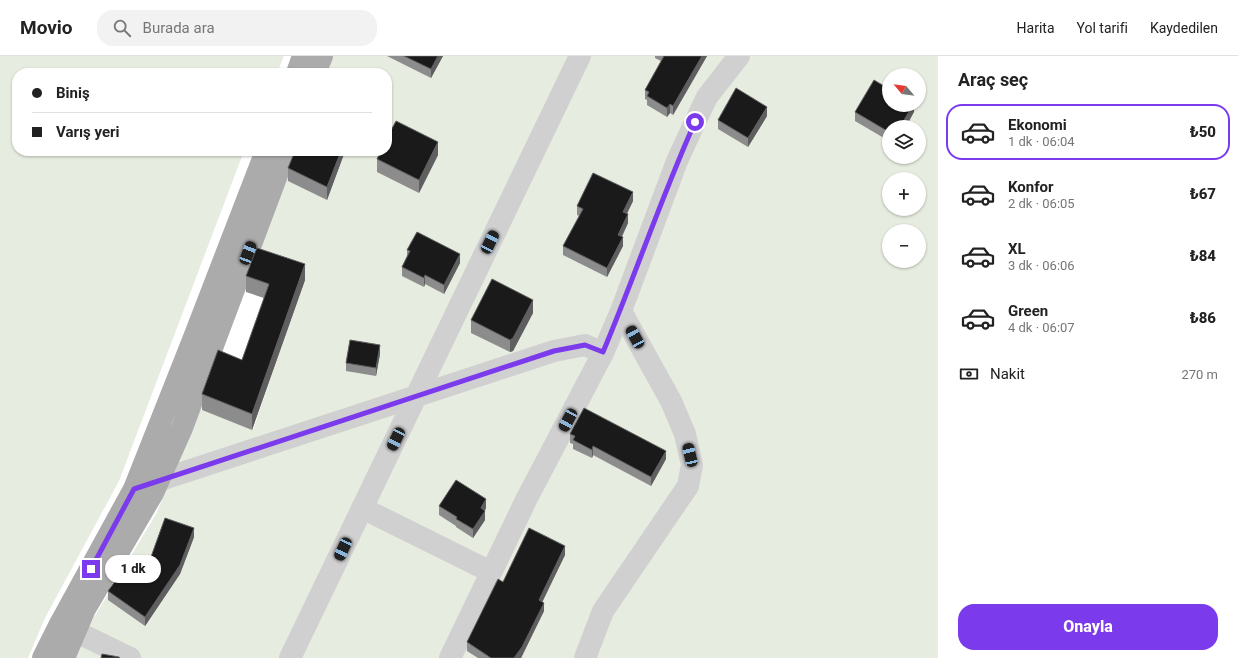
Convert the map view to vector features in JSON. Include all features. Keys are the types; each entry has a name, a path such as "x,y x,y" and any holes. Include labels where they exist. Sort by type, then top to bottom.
{"main road":[{"path":"299,68 303,56"},
{"path":"317,68 322,56"},
{"path":"64,658 68,628 134,489 264,156"},
{"path":"43,658 85,609 159,481 185,420 284,156"}],"street":[{"path":"290,658 580,56"},
{"path":"450,658 526,500 603,352 677,162 695,122 707,97 738,56"},
{"path":"585,658 603,611 688,486 692,465 685,434 671,401 620,311"},
{"path":"134,489 554,351 585,345 603,352"},
{"path":"362,508 491,572"},
{"path":"68,628 130,658"}],"shaded area":[{"path":"0,56 284,56 279,68 12,68 12,156 242,156 119,481 45,618 28,658 0,658"},
{"path":"332,56 938,56 938,658 75,658 93,619 156,514 180,457 197,408 253,430 304,280 252,263 293,156 392,156 392,68 328,68"}],"building":[{"path":"404,56 438,56 431,69"},
{"path":"664,56 702,56 673,106 670,104 667,108 647,96 649,92 645,90"},
{"path":"874,80 882,85 882,112 909,112 904,120 882,120 882,128 855,112"},
{"path":"736,88 767,107 748,138 718,120"},
{"path":"396,121 438,142 419,180 377,159 378,156 392,156 392,129"},
{"path":"293,156 339,156 327,187 288,168"},
{"path":"593,173 633,192 623,212 628,214 618,235 623,237 607,268 563,246 583,209 577,206"},
{"path":"417,232 460,254 444,285 425,275 424,278 402,267 410,251 407,250"},
{"path":"257,248 305,264 252,414 202,394 218,350 242,360 269,284 246,276"},
{"path":"492,279 533,300 513,338 510,340 471,320"},
{"path":"350,340 380,345 376,368 346,363"},
{"path":"584,408 666,451 651,477 593,446 592,450 573,440 575,436 570,434"},
{"path":"456,480 486,499 481,508 485,511 473,529 456,519 457,517 439,506"},
{"path":"165,518 194,528 180,565 145,617 108,591 132,558 147,568"},
{"path":"529,528 565,546 539,600 544,603 522,647 514,658 491,658 467,642 498,579 503,582"},
{"path":"102,654 119,657 120,658 101,658"}],"route":[{"path":"91,569 134,489 554,351 585,345 603,352 677,162 695,122"}]}
